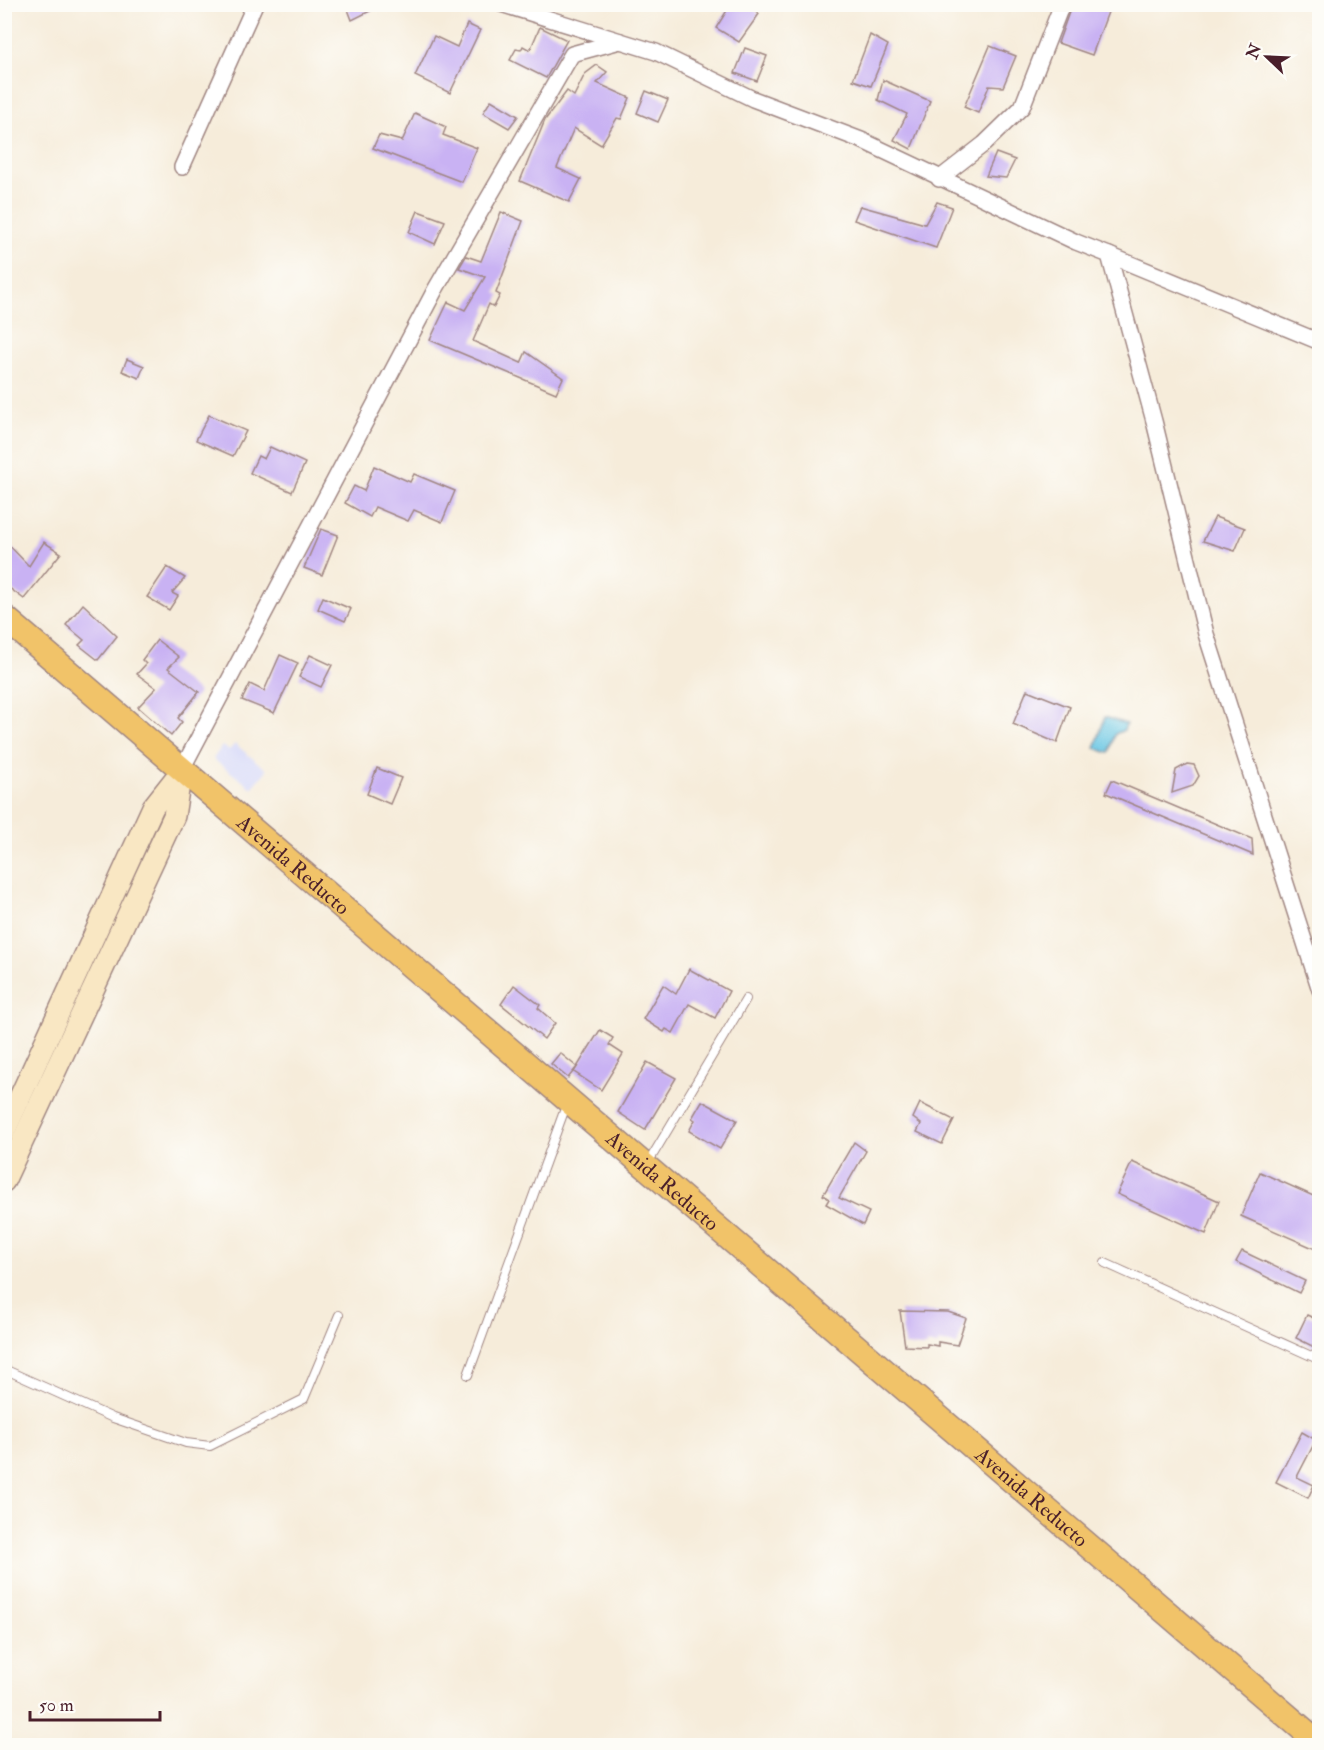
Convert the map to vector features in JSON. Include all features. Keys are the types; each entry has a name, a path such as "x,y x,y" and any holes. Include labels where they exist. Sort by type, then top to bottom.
{"main road":[{"name":"Avenida Reducto","path":"4,617 181,771 1320,1744"}],"street":[{"path":"182,167 255,4"},
{"path":"501,4 656,52 753,99 861,140 939,179 1109,255 1320,342"},
{"path":"939,179 984,144 1022,107 1062,4"},
{"path":"4,1181 16,1124 174,816 181,771 435,290 572,54 621,41"},
{"path":"1109,255 1154,421 1206,634 1320,990"}],"lane":[{"path":"645,1167 746,999"},
{"path":"468,1375 568,1101"},
{"path":"1105,1263 1320,1360"},
{"path":"4,1369 113,1418 186,1443 210,1446 304,1399 339,1315"},
{"path":"4,1739 15,1746"}],"shaded area":[{"path":"235,744 267,770 252,788 213,759 222,746 229,750"}],"water":[{"path":"1105,717 1126,724 1124,730 1115,734 1109,753 1095,748"}],"building":[{"path":"346,4 384,4 352,20"},
{"path":"731,4 748,4 759,14 739,42 716,28"},
{"path":"1072,4 1111,4 1092,55 1058,43"},
{"path":"467,24 480,30 450,93 415,76 434,36 457,47"},
{"path":"540,27 567,40 546,78 510,60 516,49 521,50 523,46 530,50"},
{"path":"870,35 888,45 871,86 853,80"},
{"path":"990,46 1016,56 1003,87 989,86 978,113 964,107"},
{"path":"745,48 767,56 757,81 735,73"},
{"path":"597,65 607,72 597,83 630,98 621,119 617,118 601,145 574,128 557,168 581,179 569,202 520,181 545,120 567,91 574,96 585,74"},
{"path":"883,80 930,101 911,149 894,140 907,114 878,100"},
{"path":"646,91 668,100 658,122 637,113"},
{"path":"491,100 518,116 509,128 483,113"},
{"path":"415,113 446,127 443,135 477,148 462,182 373,148 379,135 402,141"},
{"path":"996,153 1015,160 1006,178 986,176"},
{"path":"937,202 952,207 936,248 854,220 860,206 925,224"},
{"path":"418,211 445,221 435,244 409,232"},
{"path":"501,212 523,221 496,293 500,295 494,307 489,304 473,341 521,363 526,352 563,378 556,393 430,340 448,302 465,310 485,277 459,268 466,256 481,261"},
{"path":"127,359 144,366 139,378 122,371"},
{"path":"209,415 246,431 233,456 196,440"},
{"path":"270,447 305,463 292,492 250,473 258,456 264,459"},
{"path":"374,466 410,482 414,474 455,491 442,522 414,510 408,521 375,507 370,517 345,503 354,486 364,491"},
{"path":"1215,517 1245,528 1235,551 1203,541"},
{"path":"321,529 338,535 322,575 304,568"},
{"path":"4,540 29,566 44,542 61,553 24,599 4,584"},
{"path":"167,567 185,578 172,593 178,596 169,610 147,597"},
{"path":"323,597 351,609 345,621 318,609"},
{"path":"83,604 117,636 98,660 79,645 84,640 66,625"},
{"path":"157,640 179,657 168,668 199,692 178,718 182,722 171,736 138,707 156,688 137,674 146,664 142,660"},
{"path":"280,655 298,663 274,713 242,700 250,684 264,691"},
{"path":"310,655 332,665 321,687 299,677"},
{"path":"1027,690 1070,707 1057,743 1013,724"},
{"path":"1187,764 1194,765 1199,776 1193,786 1172,793 1176,770"},
{"path":"377,768 401,778 390,804 367,794"},
{"path":"1112,780 1252,839 1253,855 1106,793"},
{"path":"689,969 729,991 715,1018 689,1004 673,1033 666,1029 664,1032 643,1019 663,985 676,994"},
{"path":"514,985 540,1005 538,1008 555,1023 544,1039 501,1004"},
{"path":"600,1030 613,1038 609,1045 623,1054 601,1090 574,1072"},
{"path":"560,1053 577,1067 568,1078 551,1064"},
{"path":"647,1062 676,1078 645,1130 618,1112"},
{"path":"702,1101 737,1120 720,1149 689,1131 695,1120 692,1118"},
{"path":"920,1103 954,1120 942,1144 917,1132 921,1124 913,1118"},
{"path":"854,1142 866,1151 839,1198 869,1212 863,1225 826,1204 829,1199 823,1195"},
{"path":"1132,1162 1219,1201 1206,1234 1117,1194"},
{"path":"1260,1172 1320,1199 1320,1251 1241,1216"},
{"path":"1242,1251 1305,1281 1299,1293 1236,1262"},
{"path":"900,1311 948,1312 966,1318 957,1345 938,1342 938,1346 927,1344 927,1347 905,1346"},
{"path":"1307,1315 1320,1321 1320,1350 1296,1338"},
{"path":"1302,1432 1316,1440 1297,1477 1314,1485 1308,1498 1276,1482"}]}
